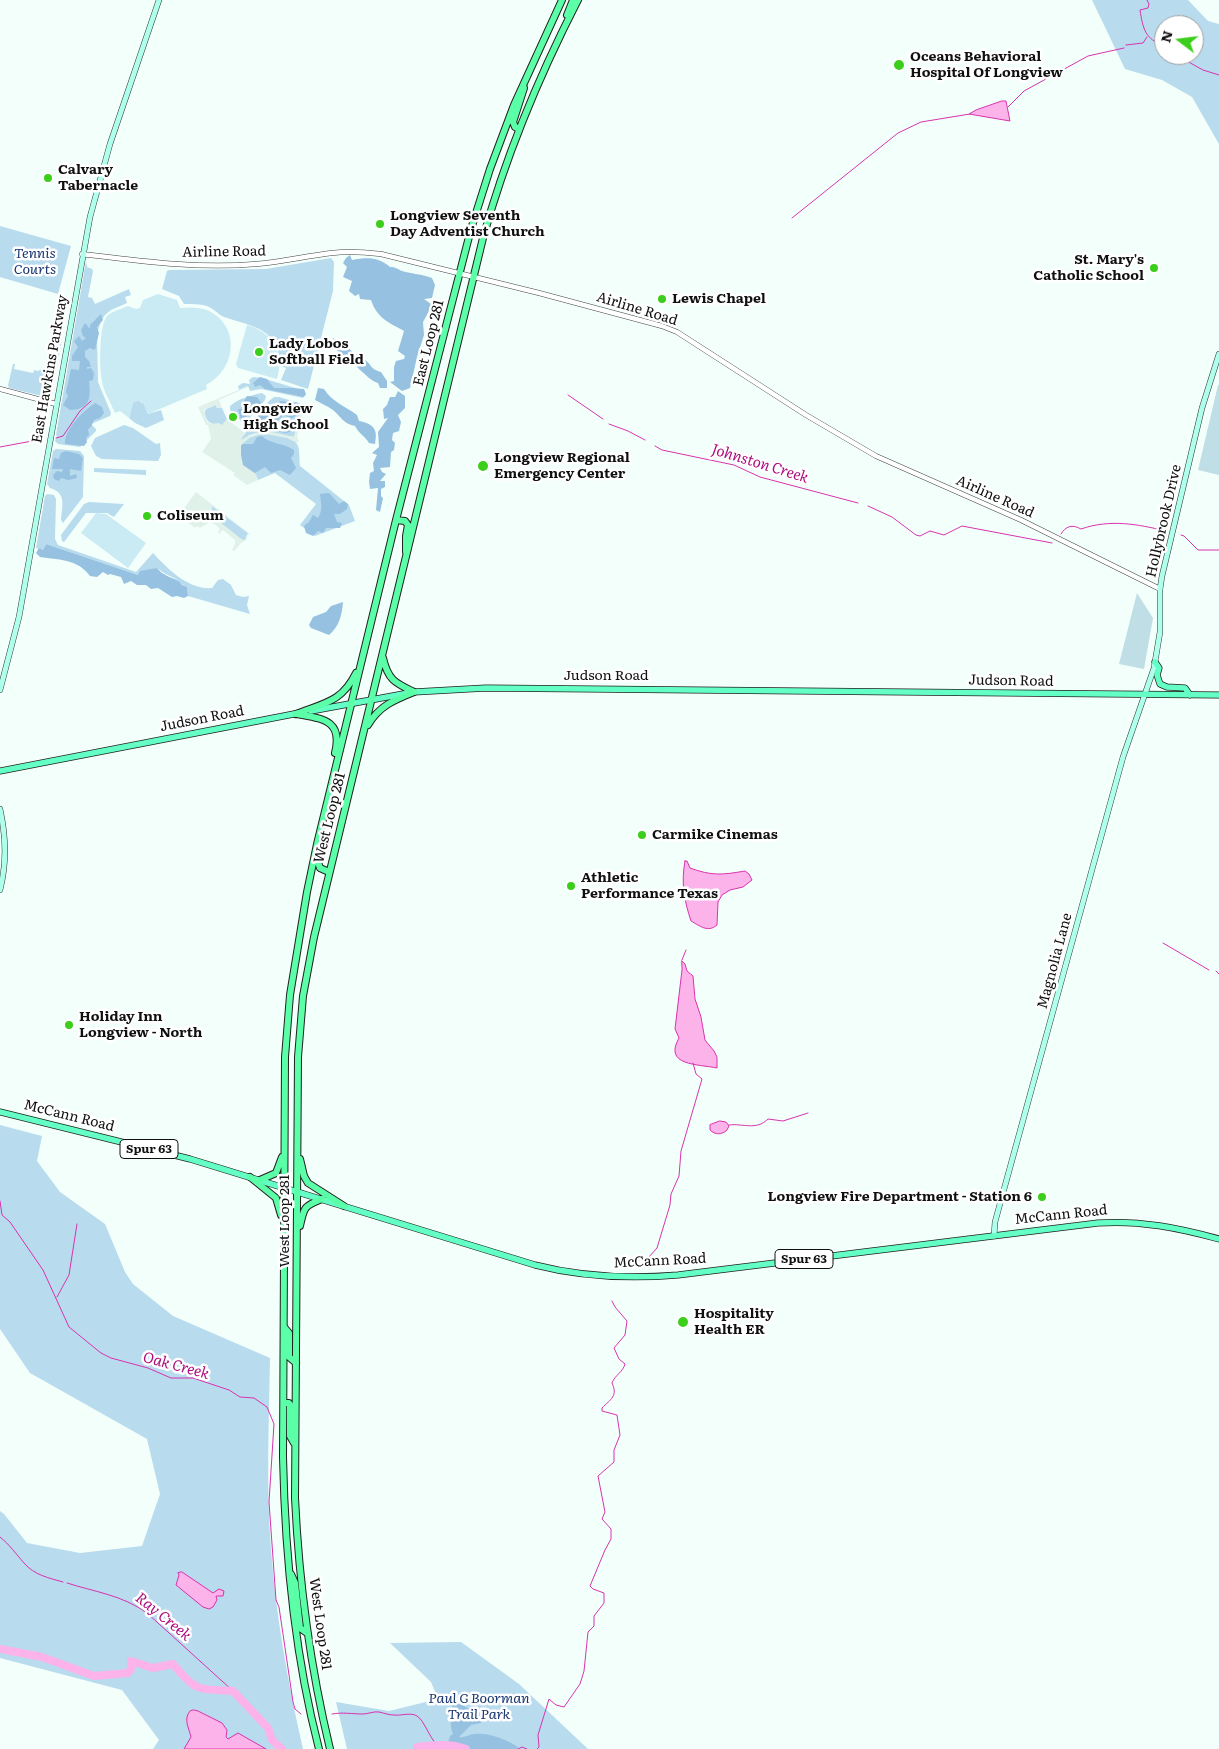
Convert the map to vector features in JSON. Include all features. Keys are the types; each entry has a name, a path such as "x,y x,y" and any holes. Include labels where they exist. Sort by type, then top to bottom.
{"highway":[{"name":"East Loop 281","path":"352,703 459,273 490,169 527,72 562,0"},
{"path":"560,35 573,0"},
{"name":"East Loop 281","path":"372,699 473,276 495,198 519,129 560,35 578,0"},
{"path":"519,129 514,127 513,122 521,101 527,72"},
{"path":"396,520 405,521 408,525 406,561"},
{"path":"383,657 387,672 391,678 399,685 414,692"},
{"path":"296,714 332,700 344,693 351,684 362,660"},
{"path":"364,733 372,718 381,708 389,702 414,692"},
{"name":"West Loop 281","path":"330,1749 318,1697 307,1633 298,1552 295,1444 298,1057 303,996 314,937 372,699"},
{"name":"West Loop 281","path":"319,1749 300,1656 288,1566 284,1492 285,1066 287,1020 303,914 316,850 352,703"},
{"path":"296,714 323,719 333,726 338,740 335,755 335,772"},
{"path":"316,850 319,866 330,872"},
{"path":"260,1180 277,1172 284,1144"},
{"path":"298,1145 306,1180 344,1206"},
{"path":"250,1177 277,1199 284,1226"},
{"path":"298,1242 304,1209 309,1204 322,1199"},
{"path":"284,1327 289,1333 290,1359 296,1363"},
{"path":"284,1403 289,1403 290,1405 290,1436 295,1444"},
{"path":"288,1566 295,1583 300,1628 307,1633"}],"main road":[{"name":"East Hawkins Parkway","path":"0,690 18,617 91,209 104,162 159,0"},
{"name":"Hollybrook Drive","path":"1146,694 1155,662 1161,626 1160,589 1202,408 1219,354"},
{"path":"1155,662 1159,668 1157,675 1160,684 1167,687 1185,688 1190,695"},
{"name":"Judson Road","path":"0,771 372,699 414,692 457,689 1219,695"},
{"name":"Magnolia Lane","path":"994,1236 997,1213 1123,757 1146,694"},
{"path":"0,809 5,843 4,869 0,890"},
{"name":"McCann Road","path":"0,1112 250,1177 535,1265 603,1277 640,1278 678,1275 1090,1224 1122,1222 1175,1228 1219,1239"}],"street":[{"name":"Airline Road","path":"82,254 164,264 235,265 263,264 328,253 356,252 392,255 635,319 677,332 876,456 1021,520 1160,589"},
{"path":"0,388 56,404"}],"green space":[{"path":"1092,0 1188,0 1202,15 1154,15 1154,65 1204,65 1204,17 1208,21 1219,24 1219,144 1192,97 1162,80 1125,69"},
{"name":"Tennis Courts","path":"0,226 71,246 58,294 0,277"},
{"path":"331,258 334,262 333,291 308,389 281,380 286,368 281,366 275,344 270,336 263,331 224,317 207,306 184,304 179,296 162,289 167,271 169,270 266,269"},
{"path":"86,261 87,267 93,271 88,297 92,298 95,304 129,289 131,295 125,297 127,303 111,310 101,321 97,334 98,382 111,413 110,416 91,424 96,431 80,447 58,444 55,441"},
{"path":"58,335 62,339 52,395 46,397 9,388 13,364 15,364 14,369 33,373 34,370 38,371 49,365"},
{"path":"253,377 305,391 303,398 261,389 250,391 248,386 239,390 238,386 243,383 250,384 249,380"},
{"path":"262,393 266,396 265,400 246,422 242,422 230,410 230,406 237,401"},
{"path":"274,397 302,404 294,437 261,432 242,440 269,401"},
{"path":"139,400 141,403 143,402 148,414 161,410 164,420 146,428 135,423 129,418 133,402"},
{"path":"216,405 217,408 222,408 227,419 222,426 211,423 204,414 206,409"},
{"path":"124,425 133,428 156,444 160,443 161,455 158,461 102,459 96,456 91,446 95,438"},
{"path":"261,434 287,437 296,442 299,448 300,466 349,505 355,521 315,536 300,525 316,504 275,473 258,480 242,460 241,445 248,438"},
{"path":"56,449 80,451 84,456 83,497 63,523 61,520 61,497 59,493 47,484 53,451"},
{"path":"94,468 146,470 146,475 94,472"},
{"path":"47,494 54,495 56,499 55,539 58,545 136,572 153,553 186,582 203,588 212,588 218,580 223,579 231,585 236,595 249,596 247,605 250,614 188,596 187,587 157,568 138,575 46,544 43,550 36,548 45,496"},
{"path":"89,502 124,504 114,517 107,513 86,513 64,542 62,541 61,535 84,504"},
{"path":"212,506 248,533 245,540 242,540 221,523 212,512"},
{"path":"0,1125 42,1136 37,1161 60,1192 105,1224 125,1272 133,1284 173,1316 270,1358 268,1478 271,1549 283,1650 303,1749 153,1749 159,1740 122,1690 0,1658 0,1511 27,1543 80,1553 142,1546 160,1494 147,1439 30,1373 0,1329"},
{"name":"Paul G Boorman Trail Park","path":"461,1642 519,1684 588,1749 347,1749 336,1702 389,1711 438,1699 431,1682 390,1643"}],"shaded area":[{"path":"1006,101 1010,121 969,114 976,110"},
{"path":"350,255 352,260 368,258 382,261 390,267 432,278 435,285 432,298 424,299 431,304 423,322 424,335 410,388 402,391 390,382 394,381 396,361 404,359 405,356 398,351 404,331 380,315 371,300 360,299 359,294 355,296 349,291 352,281 343,277 347,267 343,263"},
{"path":"158,294 177,300 180,308 204,309 218,317 226,326 230,336 229,358 224,369 206,385 207,389 148,414 143,402 141,403 139,400 133,403 129,418 120,411 115,413 105,393 100,357 102,328 107,316 111,313 128,306 136,309 140,308 143,300"},
{"path":"101,314 103,320 97,327 99,333 95,350 90,348 85,351 85,357 91,367 87,367 87,369 91,368 94,373 93,380 89,381 90,393 88,402 82,407 70,410 63,405 68,396 66,392 71,369 79,370 80,361 72,361 72,356 78,347 74,341 79,336 82,341 86,338 81,330 85,323 90,329 90,325"},
{"name":"Lady Lobos Softball Field","path":"247,325 264,333 275,345 279,361 277,379 238,368 236,364"},
{"path":"333,338 346,344 373,368 381,372 387,381 387,388 380,388 378,383 368,377 352,361 331,347"},
{"path":"260,377 267,379 274,388 304,389 306,394 304,397 265,389 260,385 255,387 253,383"},
{"path":"1219,385 1219,475 1198,470"},
{"path":"248,386 219,400 222,408 217,408 216,405 204,410 207,421 211,424 219,423 222,425 227,419 245,433 242,440 249,435 267,431 294,437 302,404 304,408 297,437 299,441 297,443 287,438 265,434 252,436 241,445 243,465 256,474 258,480 247,485 233,475 235,473 202,452 211,439 208,425 206,425 198,407"},
{"path":"318,388 324,389 335,401 357,415 359,421 374,428 376,434 375,444 369,443 355,426 345,422 331,409 315,400"},
{"path":"398,391 405,396 405,408 398,415 401,422 399,431 393,433 392,440 395,443 394,450 391,452 390,467 380,468 386,474 380,481 385,481 385,487 381,489 381,496 383,498 380,512 376,510 378,488 370,489 369,482 370,473 374,471 373,463 377,455 372,453 379,447 378,432 388,418 384,419 383,409 390,397 395,397"},
{"path":"247,396 257,397 262,404 255,412 241,419 238,409 243,409 243,403"},
{"path":"280,401 285,401 290,407 296,402 300,404 302,412 292,418 283,415 277,421 279,425 288,420 291,424 290,432 276,431 277,426 272,424 271,429 260,432 254,424 267,404 276,407"},
{"path":"95,403 102,407 104,413 100,418 94,420 88,429 87,442 84,446 65,444 71,427"},
{"path":"262,436 269,441 294,450 291,458 296,468 290,475 280,470 271,473 265,467 253,474 240,463 239,453 242,444 253,444 257,437"},
{"path":"66,451 79,454 83,458 81,471 70,469 70,476 76,474 77,478 68,480 61,478 59,481 54,479 53,475 57,471 62,472 63,469 52,469 54,458 59,459 61,453"},
{"path":"196,492 250,534 246,540 234,551 232,550 235,540 223,530 219,534 220,529 216,525 210,522 200,528 197,526 195,528 179,515","holes":["212,506 249,535 245,540 241,539 221,523 212,512"]},
{"path":"329,493 339,504 344,501 348,504 347,509 340,514 334,514 337,522 342,523 340,528 326,528 323,533 318,531 313,536 306,533 304,526 313,515 318,518 320,515 320,494"},
{"path":"96,513 106,514 146,543 128,568 81,533"},
{"path":"46,544 138,575 140,571 157,568 162,573 187,587 188,596 184,598 172,597 158,588 151,589 146,585 137,585 131,581 124,584 121,577 108,575 103,572 97,577 90,576 85,570 74,563 40,557 36,553 39,548 43,550"},
{"path":"1137,593 1153,618 1144,669 1119,664"},
{"path":"343,602 339,620 329,635 311,628 309,625 313,617 326,612 331,606"},
{"path":"685,861 687,861 690,868 711,874 745,871 752,880 743,887 730,890 722,895 718,902 717,925 714,927 707,929 691,921 684,891"},
{"path":"682,961 687,971 693,976 695,999 701,1017 705,1040 717,1057 717,1068 685,1062 679,1059 676,1054 675,1047 679,1038 675,1029"},
{"path":"720,1121 726,1122 729,1126 727,1130 718,1134 710,1130 710,1125"},
{"path":"182,1572 213,1593 219,1589 224,1591 223,1596 216,1596 217,1600 213,1607 209,1609 203,1607 176,1585 178,1573"},
{"path":"452,1703 468,1708 482,1720 481,1723 471,1725 459,1737 474,1734 492,1735 520,1749 446,1749 450,1736 453,1734 451,1723"},
{"path":"194,1710 222,1723 227,1730 226,1737 228,1739 238,1733 266,1749 184,1749 191,1737 187,1717 190,1711"}],"waterway":[{"path":"1147,0 1148,8 1140,10 1142,23 1149,37 1154,41"},
{"path":"1126,45 1143,43 1147,37"},
{"path":"1008,107 1024,91 1088,56 1124,48"},
{"path":"1194,65 1219,75"},
{"path":"792,218 898,133 921,122 970,114"},
{"name":"Johnston Creek","path":"568,395 603,419"},
{"path":"56,438 63,436 80,411 91,401"},
{"name":"Johnston Creek","path":"609,424 645,440"},
{"path":"0,447 43,439"},
{"name":"Johnston Creek","path":"655,446 662,450 734,465 760,477 858,503"},
{"name":"Johnston Creek","path":"868,506 892,517 920,536 930,531 944,535 962,526 1052,543"},
{"name":"Johnston Creek","path":"1061,534 1070,527 1081,529 1113,523 1145,526 1166,531"},
{"name":"Johnston Creek","path":"1181,535 1198,550 1219,550"},
{"path":"1163,943 1209,970"},
{"path":"682,960 686,950"},
{"path":"1216,971 1219,974"},
{"path":"640,1260 648,1258 657,1248 670,1205 671,1194 679,1176 681,1151 702,1079 696,1074 693,1063"},
{"path":"729,1125 754,1126 768,1119 783,1121 808,1113"},
{"name":"Oak Creek","path":"0,1201 2,1215 10,1222 43,1270 69,1327 101,1353 111,1358 148,1368 171,1378 193,1378 229,1390 240,1397 254,1398 267,1407 274,1424 269,1502 276,1600 279,1607 293,1702 295,1709 301,1714"},
{"path":"57,1297 69,1275 77,1224"},
{"path":"537,1749 539,1747 538,1735 549,1699 556,1705 564,1707 580,1684 584,1671 588,1632 594,1626 594,1616 604,1603 604,1593 590,1586 611,1539 611,1529 602,1519 605,1512 598,1476 614,1462 614,1450 620,1435 617,1415 602,1411 602,1408 613,1397 614,1387 612,1383 625,1364 619,1359 614,1348 625,1335 627,1321 612,1301"},
{"name":"Ray Creek","path":"0,1537 32,1570 42,1576 63,1582"},
{"name":"Ray Creek","path":"67,1583 118,1598 138,1607 233,1691"},
{"path":"0,1649 42,1657 94,1676 128,1673 131,1669 131,1661 153,1668 173,1664 187,1680 198,1687 233,1691 268,1728 272,1740 282,1749"},
{"name":"Oak Creek","path":"332,1714 377,1712 392,1715 415,1715 420,1718 437,1745"},
{"name":"Oak Creek","path":"417,1749 417,1747 442,1745 466,1749"},
{"path":"518,1749 522,1747 527,1749"}],"place":[{"name":"Oceans Behavioral Hospital Of Longview","path":"899,65"},
{"name":"Calvary Tabernacle","path":"48,178"},
{"name":"Longview Seventh Day Adventist Church","path":"380,224"},
{"name":"St. Mary's Catholic School","path":"1154,268"},
{"name":"Lewis Chapel","path":"662,299"},
{"name":"Lady Lobos Softball Field","path":"259,352"},
{"name":"Longview High School","path":"233,417"},
{"name":"Longview Regional Emergency Center","path":"483,466"},
{"name":"Coliseum","path":"147,516"},
{"name":"Carmike Cinemas","path":"642,835"},
{"name":"Athletic Performance Texas","path":"571,886"},
{"name":"Holiday Inn Longview - North","path":"69,1025"},
{"name":"Longview Fire Department - Station 6","path":"1042,1197"},
{"name":"Hospitality Health ER","path":"683,1322"}]}
